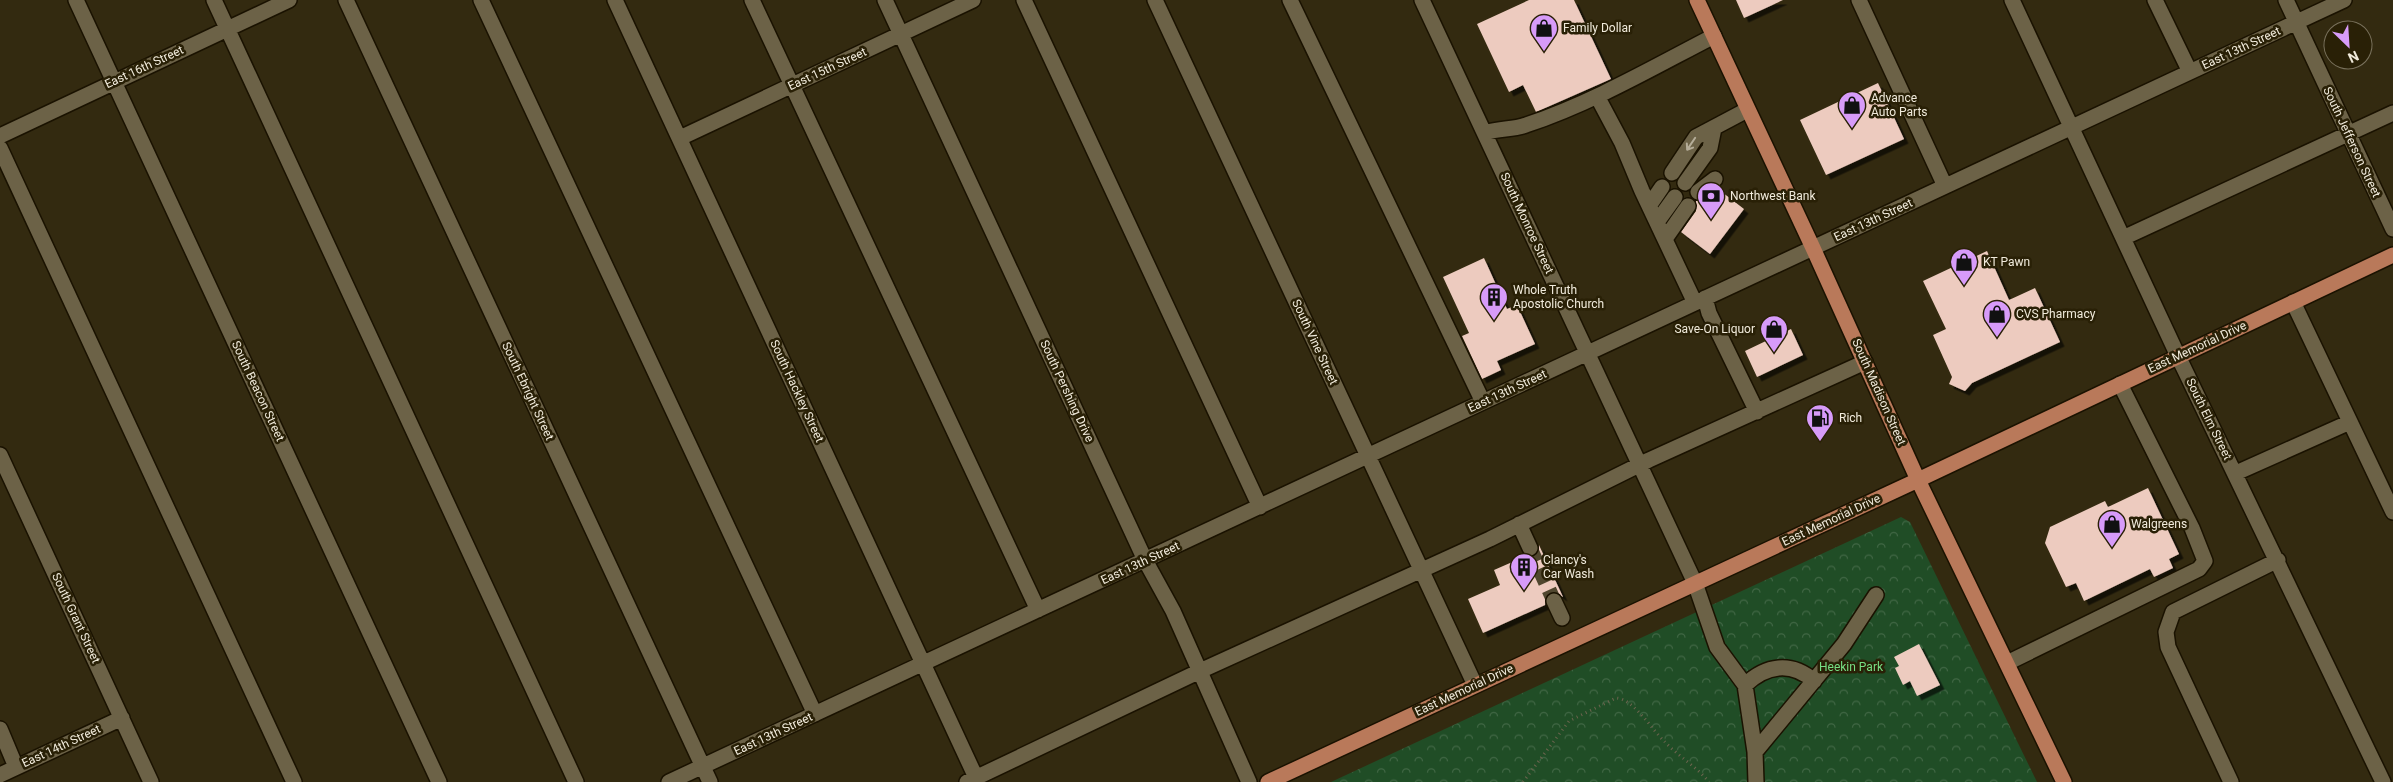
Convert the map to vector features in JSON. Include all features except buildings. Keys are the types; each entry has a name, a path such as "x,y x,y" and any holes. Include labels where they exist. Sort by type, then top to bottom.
{"main road":[{"name":"South Madison Street","path":"1697,0 1813,248 1918,480 2064,782"},
{"name":"East Memorial Drive","path":"1268,782 1918,480 2393,255"}],"street":[{"name":"South Beacon Street","path":"76,0 439,782"},
{"path":"214,0 576,782"},
{"name":"East 16th Street","path":"0,136 289,0"},
{"name":"South Ebright Street","path":"346,0 710,782"},
{"path":"481,0 816,714"},
{"name":"South Hackley Street","path":"615,0 924,663 974,781"},
{"path":"752,0 1038,610"},
{"name":"South Pershing Drive","path":"885,0 1145,560 1173,611 1249,782"},
{"name":"East 15th Street","path":"680,138 973,0"},
{"path":"1024,0 1260,507"},
{"name":"South Vine Street","path":"1155,0 1475,685"},
{"path":"1290,0 1483,402"},
{"name":"South Monroe Street","path":"1422,0 1695,582 1717,647 1745,685"},
{"path":"1859,0 1945,186"},
{"name":"South Elm Street","path":"2012,0 2178,356 2278,560 2383,782"},
{"path":"2154,0 2190,72"},
{"name":"South Jefferson Street","path":"2286,0 2393,229"},
{"name":"East 13th Street","path":"669,782 2344,0"},
{"path":"1485,133 1499,128 1524,126 1598,96 1714,36"},
{"path":"1598,96 1622,143 1665,239 1700,301 1709,313 1757,412"},
{"path":"1672,173 1696,137 1747,110"},
{"path":"2124,238 2393,113"},
{"path":"1685,183 1710,148 1714,128"},
{"path":"0,148 294,782"},
{"path":"1698,192 1715,179"},
{"path":"1649,206 1662,187"},
{"path":"1657,222 1675,197"},
{"path":"1665,239 1688,206"},
{"path":"2293,302 2393,512"},
{"path":"974,781 1200,671 1865,362"},
{"path":"2007,663 2199,568 2205,560 2192,528 2120,384"},
{"path":"2236,473 2350,422"},
{"name":"South Grant Street","path":"2,464 151,782"},
{"path":"1519,524 1530,548"},
{"path":"2231,782 2168,647 2166,632 2173,612 2278,560"},
{"path":"1755,752 1844,644 1876,595"},
{"path":"1554,601 1562,618"},
{"path":"1756,782 1755,752 1745,685 1756,674 1768,669 1791,668 1806,675 1814,682"},
{"name":"East 14th Street","path":"3,777 16,767 122,718"},
{"path":"0,729 16,767"}],"path":[{"path":"1523,782 1570,721 1616,698 1622,698 1630,703 1664,742 1709,782"}],"green space":[{"name":"Heekin Park","path":"1901,517 1910,522 2037,782 1331,782"}],"tunnel":[{"path":"1530,548 1554,601"}],"place":[{"name":"Family Dollar","path":"1544,52"},
{"name":"Advance Auto Parts","path":"1852,129"},
{"name":"Northwest Bank","path":"1711,220"},
{"name":"KT Pawn","path":"1964,286"},
{"name":"Whole Truth Apostolic Church","path":"1494,321"},
{"name":"CVS Pharmacy","path":"1997,338"},
{"name":"Save-On Liquor","path":"1774,353"},
{"name":"Rich","path":"1820,442"},
{"name":"Walgreens","path":"2112,548"},
{"name":"Clancy's Car Wash","path":"1524,591"}]}
